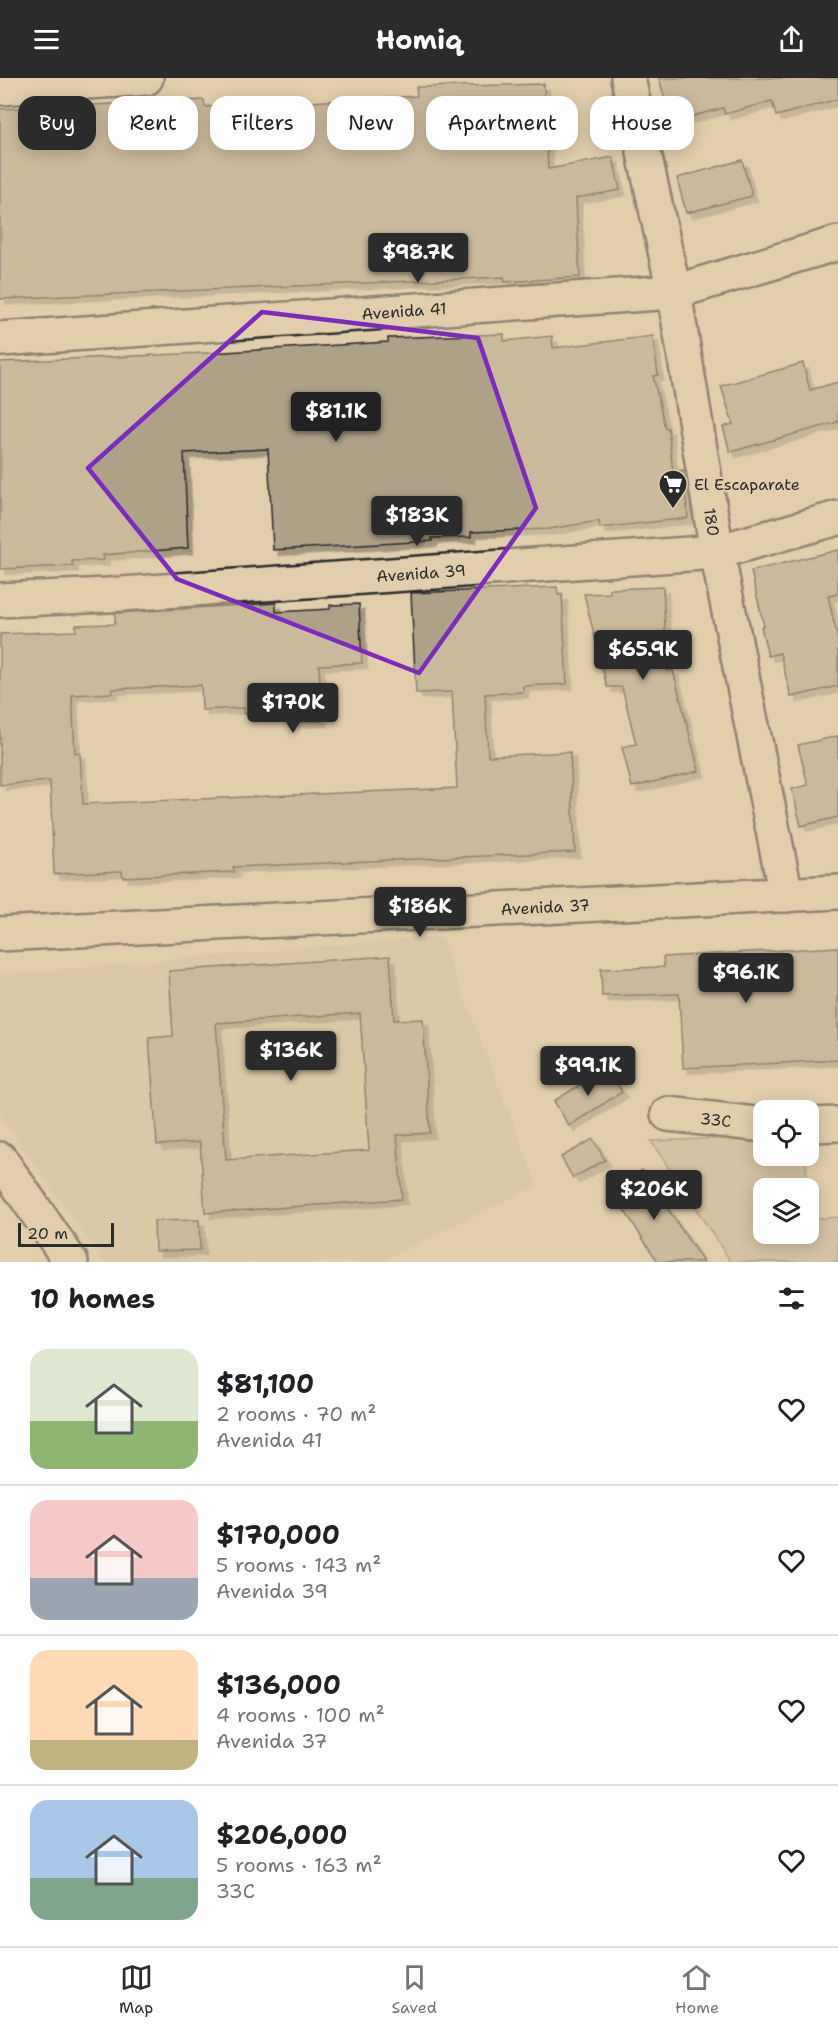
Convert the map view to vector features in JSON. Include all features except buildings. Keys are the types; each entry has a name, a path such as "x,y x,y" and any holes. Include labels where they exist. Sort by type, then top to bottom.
{"street":[{"path":"0,88 146,78"},
{"name":"180","path":"628,78 674,292 717,552 786,895"},
{"name":"Avenida 41","path":"0,339 674,292 838,243"},
{"name":"Avenida 39","path":"0,600 108,595 717,552 838,518"},
{"name":"Avenida 37","path":"0,934 838,892"},
{"name":"33C","path":"668,1113 753,1124"},
{"path":"819,1125 838,1124"},
{"path":"0,1159 70,1262"}],"highlighted area":[{"path":"262,312 478,338 536,508 419,673 177,579 88,468"}],"shaded area":[{"path":"440,936 537,1185 379,1262 104,1262 0,1114 0,975"},
{"path":"753,1137 753,1166 806,1166 807,1178 753,1178 753,1244 819,1244 819,1218 838,1217 838,1262 731,1262 651,1141"}],"place":[{"name":"El Escaparate","path":"673,510"}]}
